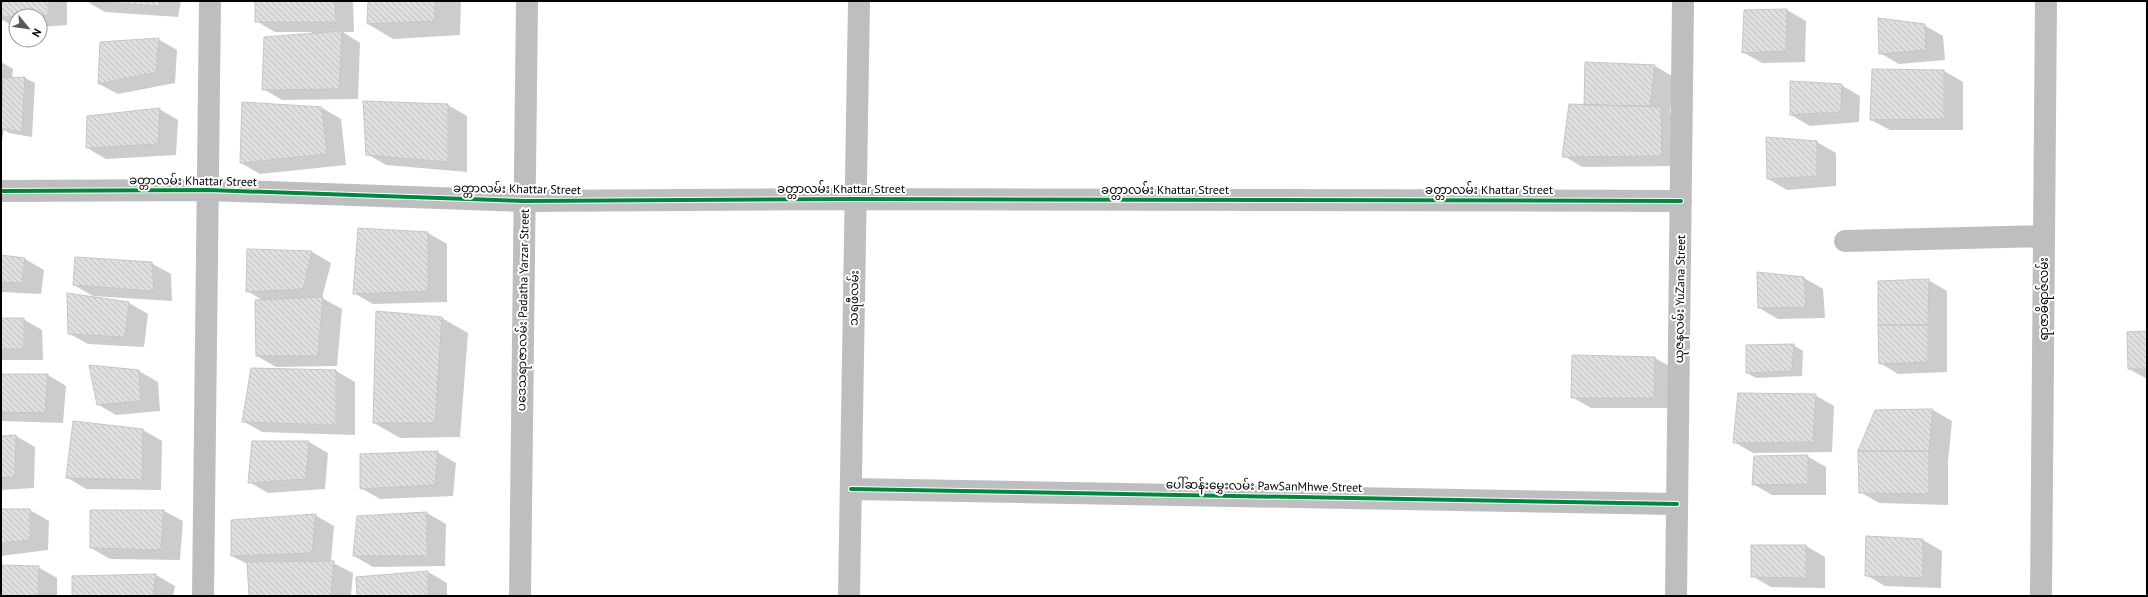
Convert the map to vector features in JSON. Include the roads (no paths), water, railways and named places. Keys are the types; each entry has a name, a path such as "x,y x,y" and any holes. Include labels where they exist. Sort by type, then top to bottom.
{"street":[{"path":"203,596 210,1"},
{"name":"ပဒေသရာဇာလမ်း Padatha Yarzar Street","path":"520,596 527,1"},
{"name":"သရဖီလမ်း","path":"849,596 859,1"},
{"name":"ယုဇနလမ်း YuZana Street","path":"1676,596 1683,1"},
{"name":"ရာဇာဓိရာဇ်လမ်း","path":"2041,596 2046,1"},
{"name":"ခတ္တာလမ်း Khattar Street","path":"1,191 208,190 525,201 855,199 1681,201"},
{"path":"1845,241 2044,236"},
{"name":"ပေါ်ဆန်းမွှေးလမ်း PawSanMhwe Street","path":"851,489 1677,504"}]}
